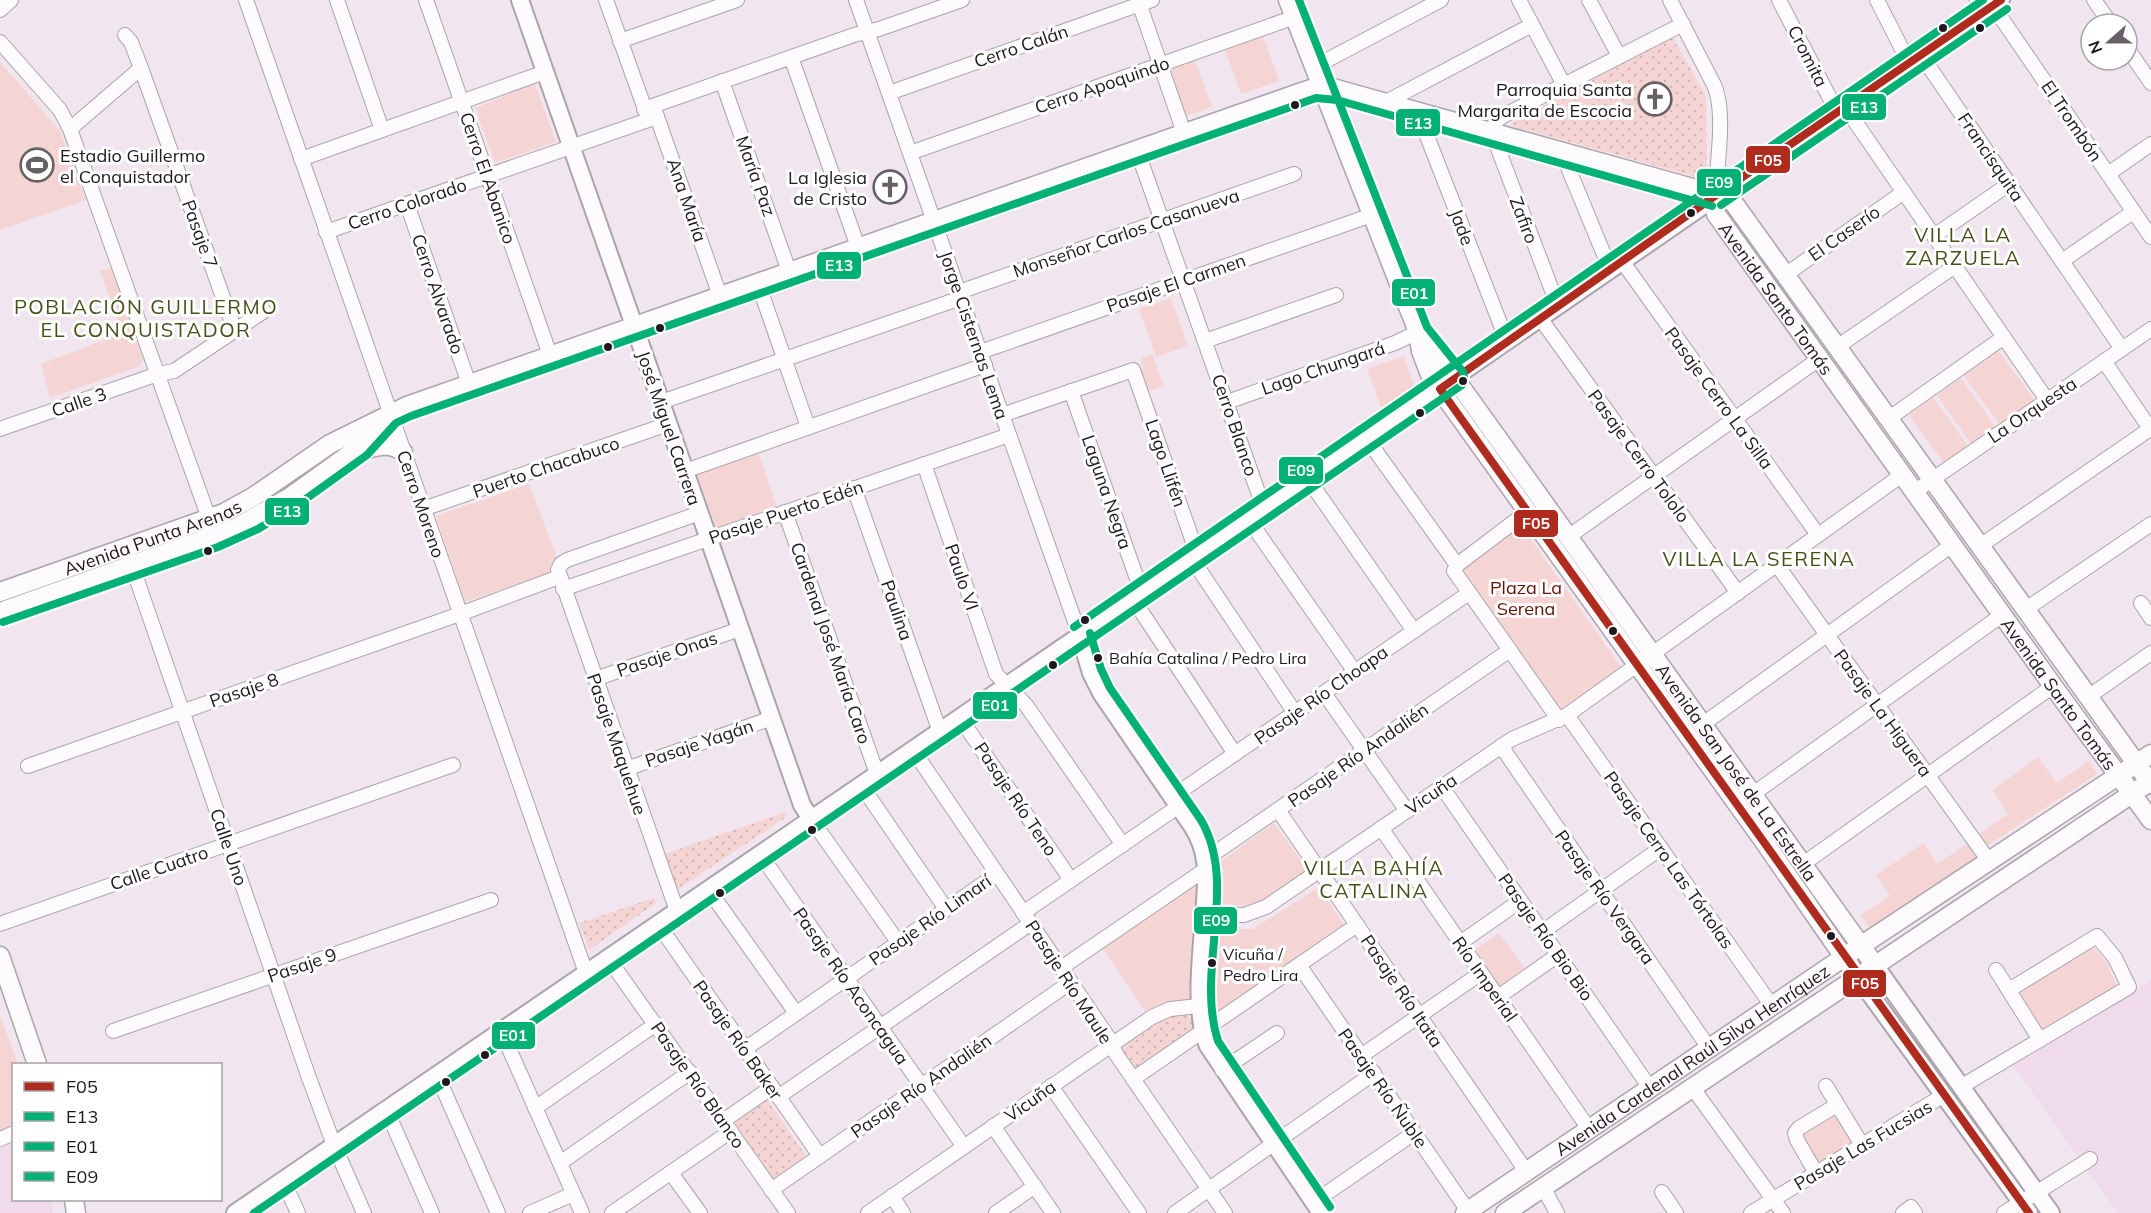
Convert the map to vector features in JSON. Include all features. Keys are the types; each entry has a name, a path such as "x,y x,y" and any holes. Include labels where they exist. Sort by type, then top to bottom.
{"main road":[{"name":"Avenida San José de La Estrella","path":"1293,6 1314,67 1418,332 1426,368 1447,384 1568,537 1874,964"},
{"name":"Avenida Punta Arenas","path":"0,592 209,519 253,497 330,444 407,406 1304,91 1322,87 1715,196"},
{"name":"Avenida Santo Tomás","path":"2134,765 2052,686 1716,214 1715,196 1725,197 1733,202 2088,697 2134,765 2145,785 2151,820"},
{"name":"Avenida San José de La Estrella","path":"1447,384 1527,512 1857,976"},
{"name":"Avenida Punta Arenas","path":"0,612 215,537 273,508 374,435 390,415"},
{"path":"347,456 386,445 396,447 403,452"},
{"name":"Avenida Cardenal Raúl Silva Henríquez","path":"1466,1212 2134,765"},
{"name":"Avenida Cardenal Raúl Silva Henríquez","path":"1505,1213 1874,964 2145,785"},
{"path":"0,956 5,989 36,1063"}],"street":[{"path":"0,10 11,0"},
{"name":"Cerro Moreno","path":"246,0 586,973"},
{"path":"337,0 382,130"},
{"name":"Cerro El Abanico","path":"426,0 550,355"},
{"name":"José Miguel Carrera","path":"520,0 802,805 811,819"},
{"name":"Ana María","path":"606,0 720,296"},
{"path":"620,41 737,0"},
{"name":"Jorge Cisternas Lema","path":"856,0 1080,636"},
{"name":"Cerro Colorado","path":"326,232 571,147 722,81 962,0"},
{"path":"1314,67 1441,0"},
{"path":"1520,0 1564,85"},
{"path":"1589,0 1619,56"},
{"path":"1670,0 1719,97 1715,196"},
{"name":"Cromita","path":"1779,0 1841,110 1904,192 2047,400"},
{"name":"Francisquita","path":"1876,0 1915,59 2009,184 2122,349"},
{"path":"1143,2 1160,65 1184,133"},
{"name":"Cerro Calán","path":"889,93 1143,2"},
{"path":"235,1213 1447,384 1915,59 1988,4"},
{"name":"El Trombón","path":"1988,4 2151,237"},
{"name":"Cerro Apoquindo","path":"910,153 1160,65 1293,6"},
{"path":"1492,133 1498,119 1683,24"},
{"path":"1384,103 1532,25"},
{"name":"Pasaje 7","path":"125,35 131,42 141,68 235,331"},
{"path":"0,42 60,110 70,129 215,537"},
{"path":"791,57 858,247"},
{"path":"2139,66 2151,83"},
{"path":"70,129 141,68"},
{"path":"301,159 545,72"},
{"name":"María Paz","path":"722,81 789,271"},
{"name":"Jade","path":"1418,112 1507,341"},
{"name":"Zafiro","path":"1492,133 1558,306"},
{"path":"2108,174 2151,144"},
{"name":"Cerro Blanco","path":"1137,150 1264,509"},
{"name":"Pasaje Cerro La Silla","path":"1562,153 1616,265 1734,419 1818,535"},
{"name":"Monseñor Carlos Casanueva","path":"661,402 1294,174"},
{"path":"1934,236 2009,184"},
{"name":"El Caserío","path":"1785,275 1904,192"},
{"name":"Cerro Alvarado","path":"407,204 469,384"},
{"path":"2062,261 2133,212"},
{"name":"Pasaje El Carmen","path":"685,471 808,427 1184,281 1372,215"},
{"path":"1837,347 1954,266"},
{"path":"758,283 808,427"},
{"path":"1205,341 1336,296"},
{"name":"Calle 3","path":"0,429 158,374 169,373 182,367 264,311"},
{"name":"Pasaje Cerro Tololo","path":"1540,318 1738,593"},
{"name":"La Orquesta","path":"1914,492 2151,329"},
{"name":"Lago Chungará","path":"1227,402 1395,343 1418,332"},
{"path":"1888,419 2004,337"},
{"path":"1568,537 1819,359"},
{"path":"1980,546 2151,429 2104,361"},
{"name":"Lago Llifén","path":"1071,391 1133,370 1192,539 1200,571 1295,713"},
{"path":"1002,415 1071,391"},
{"name":"Laguna Negra","path":"1071,391 1138,596"},
{"name":"Puerto Chacabuco","path":"423,509 668,424"},
{"name":"Pasaje Puerto Edén","path":"460,614 708,539 1009,435"},
{"name":"Pasaje Cerro Las Tórtolas","path":"1367,439 1455,567 1469,593 1661,848 1772,1006"},
{"name":"Paulo VI","path":"924,465 993,669 1026,705 1123,845"},
{"name":"Vicuña","path":"1204,914 1236,916 1253,914 1266,907 1501,747 1527,731 1563,718 1902,475"},
{"path":"1308,479 1414,631"},
{"name":"Paulina","path":"855,488 940,732"},
{"name":"Cardenal José María Caro","path":"785,512 878,774"},
{"path":"1455,567 1527,512"},
{"name":"Pasaje Puerto Edén","path":"561,583 559,567 564,561 700,513"},
{"path":"1249,520 1355,672"},
{"path":"2026,609 2151,524"},
{"path":"1703,724 1952,544"},
{"name":"Calle Uno","path":"126,548 273,975 334,1145 364,1213"},
{"name":"Pasaje La Higuera","path":"1777,565 1989,861"},
{"name":"Pasaje Maquehue","path":"561,583 676,911"},
{"name":"Pasaje Río Choapa","path":"612,1213 671,1173 727,1126 775,1092 880,1027 1027,918 1071,880 1123,845 1235,754 1469,593"},
{"path":"1138,596 1235,754"},
{"path":"2141,603 2151,618"},
{"name":"Pasaje 8","path":"28,766 460,614"},
{"path":"1753,794 2002,615"},
{"name":"Pasaje Onas","path":"595,679 740,629"},
{"path":"1080,636 1091,673 1101,693 1200,840 1206,864 1199,1006 1202,1032 1211,1053 1222,1070 1317,1208 1414,1132"},
{"name":"Pasaje Río Andalién","path":"1061,968 1278,810 1510,650"},
{"path":"2088,697 2151,653"},
{"path":"1803,864 2052,686"},
{"path":"1324,693 1407,811"},
{"name":"Pasaje Yagán","path":"626,769 772,718"},
{"name":"Pasaje Río Teno","path":"960,718 1071,880"},
{"name":"Pasaje Río Vergara","path":"1501,747 1709,1048"},
{"name":"Pasaje Río Maule","path":"913,750 1225,1213"},
{"name":"Calle Cuatro","path":"0,924 453,765"},
{"path":"861,785 946,909"},
{"name":"Pasaje Río Bio Bio","path":"1442,787 1650,1088"},
{"name":"Pasaje Río Itata","path":"1278,810 1526,1171"},
{"path":"811,819 898,942"},
{"name":"Río Imperial","path":"1381,828 1589,1129"},
{"path":"1542,932 1661,848"},
{"name":"Pasaje Río Aconcagua","path":"760,854 964,1147"},
{"name":"Pasaje Río Limarí","path":"745,1049 997,874"},
{"path":"708,890 796,1013"},
{"name":"Pasaje 9","path":"113,1030 491,900"},
{"path":"1460,943 1520,901"},
{"name":"Pasaje Río Baker","path":"657,924 820,1156"},
{"path":"1133,1079 1357,925"},
{"path":"1962,1086 2129,987 2115,958 2097,936 2009,990"},
{"path":"1498,998 1558,956"},
{"name":"Pasaje Río Blanco","path":"608,957 788,1213"},
{"name":"Avenida San José de La Estrella","path":"1874,964 2051,1213"},
{"name":"Pasaje Río Ñuble","path":"1299,965 1466,1212"},
{"path":"1996,970 2040,1040"},
{"path":"1361,1056 1481,973"},
{"name":"Avenida San José de La Estrella","path":"1857,976 2025,1208"},
{"name":"Pasaje Río Andalién","path":"771,1190 1071,982"},
{"name":"Vicuña","path":"868,1213 1161,1011 1199,1006"},
{"path":"535,1108 656,1024"},
{"path":"500,1031 582,1213"},
{"path":"1222,1070 1277,1033"},
{"path":"560,1163 690,1072"},
{"path":"1175,1213 1374,1074"},
{"path":"436,1075 498,1213"},
{"path":"1051,1086 1139,1213"},
{"path":"1826,1086 1862,1145"},
{"path":"1692,1087 1783,1213"},
{"name":"Pasaje Las Fucsias","path":"1751,1213 1944,1095"},
{"path":"1816,1173 1797,1140 1796,1133 1799,1128 1837,1105"},
{"path":"386,1109 432,1213"},
{"path":"993,1126 1053,1213"},
{"path":"2004,1213 2025,1208 2037,1193 2090,1159"},
{"path":"671,1173 700,1213"},
{"path":"283,1180 298,1213"},
{"path":"996,1213 1035,1186"},
{"path":"1543,1187 1557,1213"},
{"path":"1662,1192 1672,1212"},
{"path":"530,1213 573,1194"},
{"path":"892,1196 903,1213"},
{"path":"1903,1213 1911,1207 1915,1213"}],"shaded area":[{"path":"2151,981 2151,1213 2118,1213 2013,1065"},
{"path":"12,1142 12,1201 50,1201 53,1213 0,1213 0,1148"}],"green space":[{"path":"1262,33 1279,81 1241,94 1224,47"},
{"path":"1672,36 1706,96 1707,180 1509,125"},
{"path":"1194,58 1212,107 1184,117 1166,68"},
{"name":"Estadio Guillermo el Conquistador","path":"0,62 60,131 86,200 0,230"},
{"path":"535,84 556,142 495,163 475,108"},
{"path":"112,268 143,359 140,366 50,398 41,364 122,333 100,271"},
{"path":"1171,298 1188,346 1156,357 1139,309"},
{"path":"1997,348 2034,400 2000,425 1962,373"},
{"path":"1152,354 1164,386 1145,393 1137,371 1144,368 1141,358"},
{"path":"1404,356 1415,389 1382,410 1367,369"},
{"path":"1961,378 1995,426 1971,444 1937,395"},
{"path":"1933,397 1968,446 1944,463 1909,415"},
{"path":"758,452 777,507 716,528 697,473"},
{"path":"529,484 557,558 553,563 552,572 465,602 436,516"},
{"name":"Plaza La Serena","path":"1520,524 1622,668 1560,709 1462,572 1462,568"},
{"path":"2038,757 2057,783 2089,761 2097,774 1987,846 1979,834 2008,814 1993,790"},
{"path":"785,812 786,817 675,891 662,855"},
{"path":"1274,823 1308,870 1252,907 1215,903 1214,866"},
{"path":"1924,843 1937,864 1968,843 1978,859 1871,931 1861,915 1890,896 1876,875"},
{"path":"1196,883 1191,999 1164,1003 1148,1015 1101,946"},
{"path":"1319,887 1346,928 1214,1018 1220,932 1224,929 1253,929"},
{"path":"654,898 656,903 589,950 579,923"},
{"path":"1499,933 1526,971 1500,989 1473,951"},
{"path":"2094,947 2107,964 2117,986 2042,1032 2019,993"},
{"path":"1180,1012 1191,1018 1196,1030 1138,1072 1132,1071 1120,1048 1159,1018"},
{"path":"0,1015 18,1063 12,1063 12,1129 0,1135"},
{"path":"766,1098 807,1157 772,1182 730,1124"},
{"path":"1838,1112 1855,1143 1819,1165 1815,1164 1800,1131"}],"transit line":[{"name":"E01","path":"254,1213 1462,385 1463,372 1427,327 1299,0"},
{"name":"E09","path":"1074,627 1983,0"},
{"name":"F05","path":"2001,0 1715,196 1440,389 2029,1213"},
{"name":"E13","path":"1721,205 2007,9"},
{"name":"E13","path":"3,622 218,547 258,529 296,506 367,455 396,423 411,416 1316,98 1337,100 1712,206"},
{"name":"E09","path":"1090,633 1101,669 1110,688 1201,820 1212,845 1217,900 1211,986 1212,1014 1218,1041 1330,1207"}],"place":[{"name":"Parroquia Santa Margarita de Escocia","path":"1655,99"},
{"name":"Estadio Guillermo el Conquistador","path":"37,165"},
{"name":"La Iglesia de Cristo","path":"890,187"},
{"name":"Bahía Catalina / Pedro Lira","path":"1098,658"},
{"name":"Vicuña / Pedro Lira","path":"1212,963"}],"district":[{"name":"VILLA LA ZARZUELA","path":"1963,246"},
{"name":"POBLACIÓN GUILLERMO EL CONQUISTADOR","path":"146,318"},
{"name":"VILLA LA SERENA","path":"1759,558"},
{"name":"VILLA BAHÍA CATALINA","path":"1374,878"}]}
